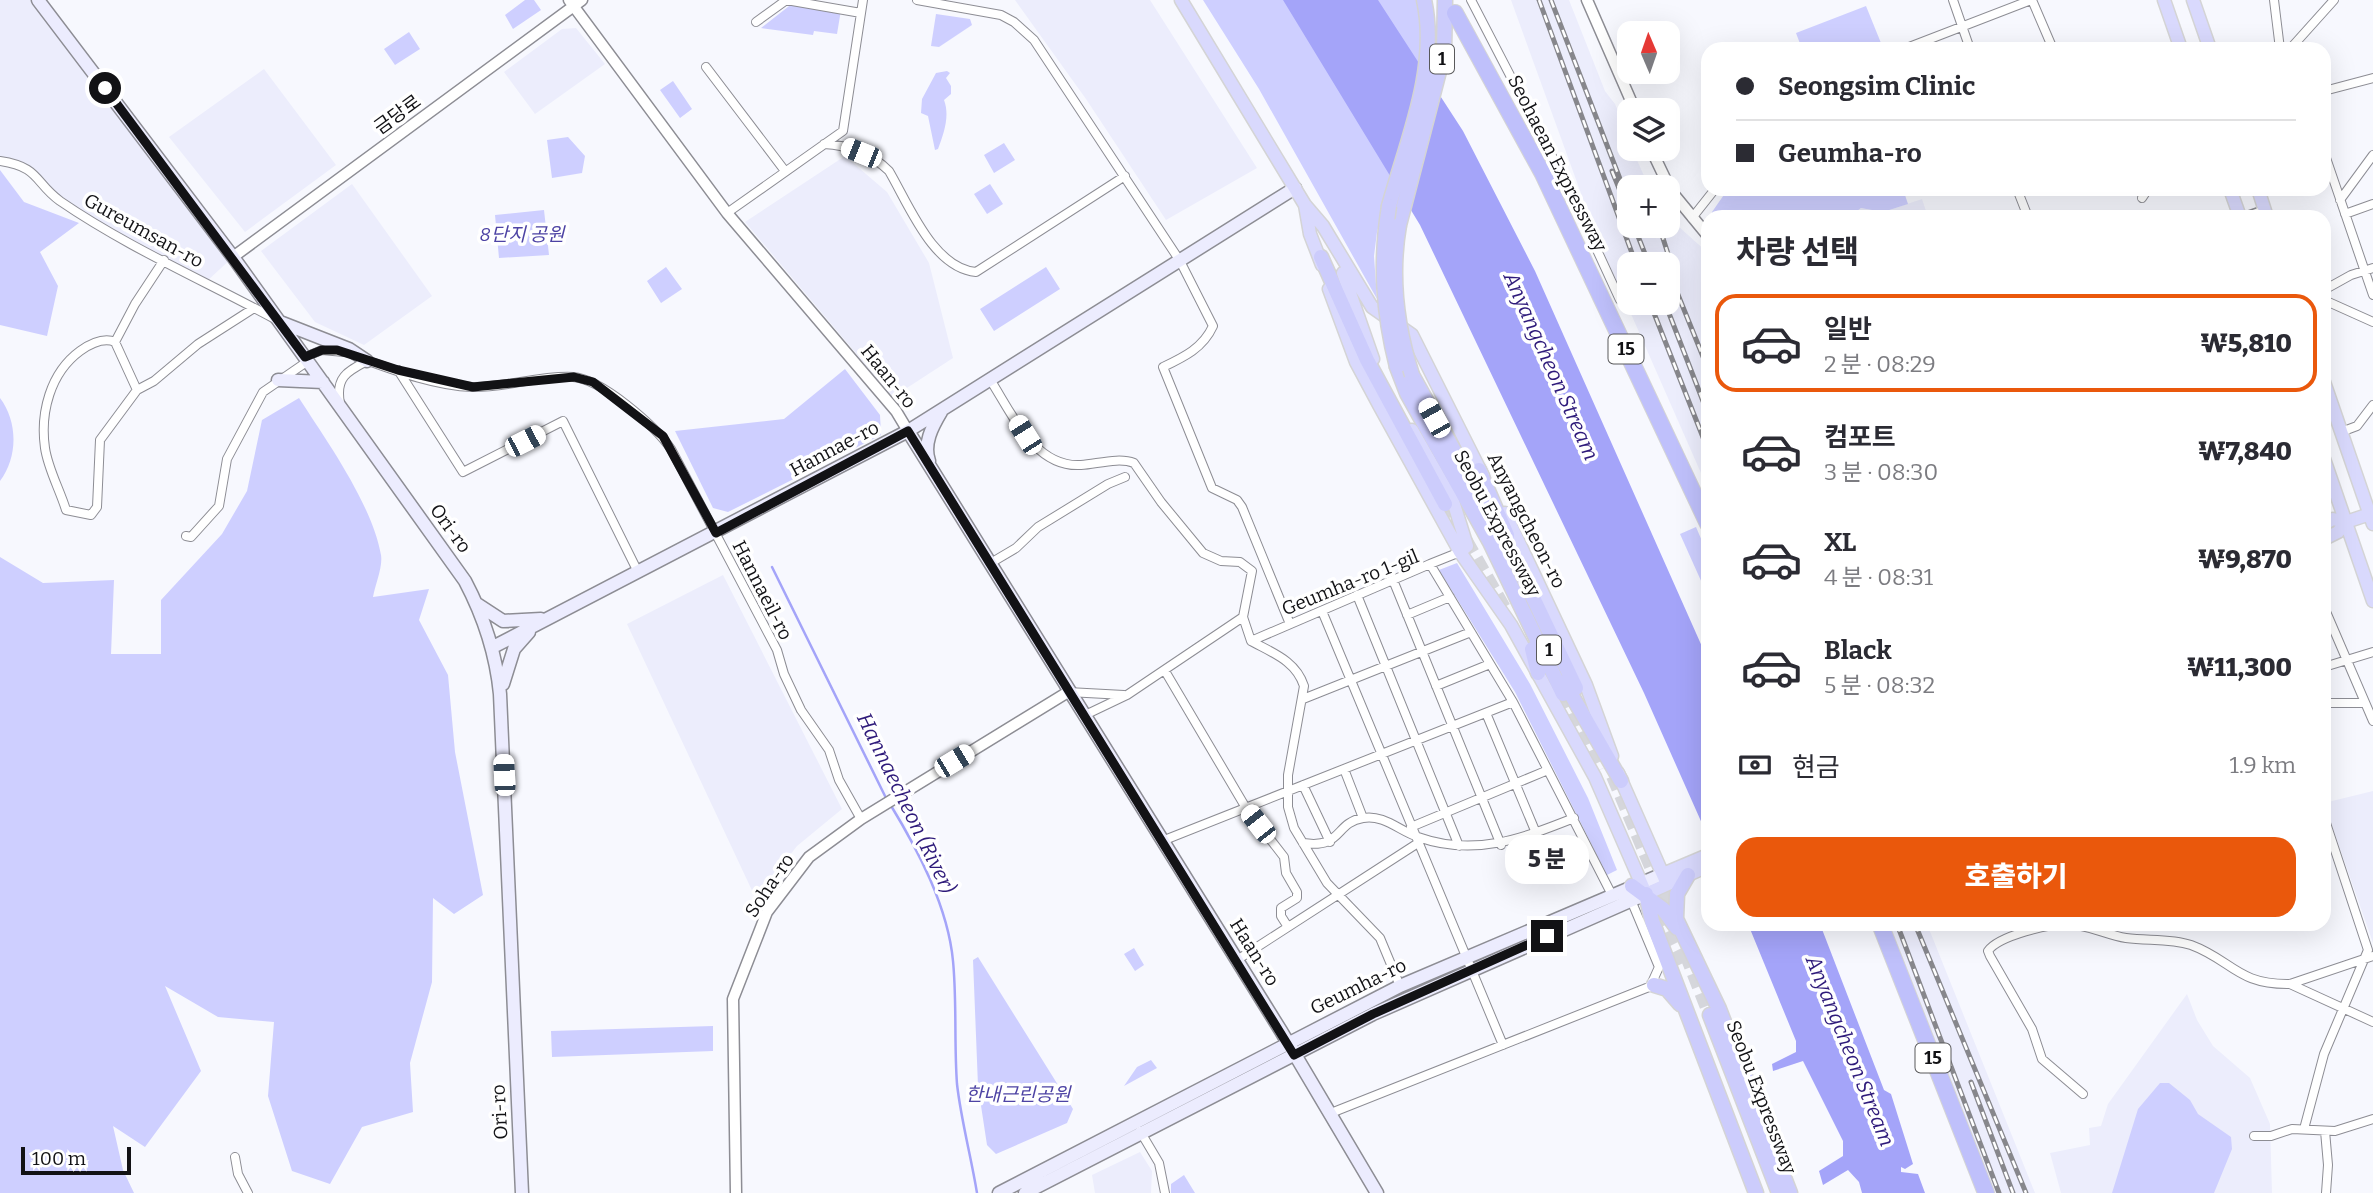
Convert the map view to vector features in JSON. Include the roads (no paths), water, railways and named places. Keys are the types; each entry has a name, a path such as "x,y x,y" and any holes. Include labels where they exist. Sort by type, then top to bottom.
{"highway":[{"name":"Seobu Expressway","path":"1424,0 1429,26 1426,68 1389,206 1383,260 1384,307 1397,367 1407,393 1481,515 1518,566 1569,691 1481,515 1412,375 1395,305 1395,251 1453,4"},
{"name":"Seohaean Expressway","path":"1453,4 1547,172 1701,488"},
{"name":"Seohaean Expressway","path":"1547,172 1701,509"},
{"path":"1321,257 1367,360 1445,504"},
{"path":"1479,470 1518,566"},
{"name":"1","path":"1481,515 1485,548 1537,659 1538,673"},
{"name":"1","path":"1481,515 1570,694 1621,781"},
{"path":"1686,870 1676,894 1676,919 1713,996 1790,1193"},
{"path":"1638,891 1663,909 1684,938"},
{"path":"1638,891 1667,959 1700,1017 1758,1192"},
{"path":"1660,940 1661,926 1666,925 1674,931 1694,969 1713,996"},
{"name":"15","path":"1883,931 1986,1193"},
{"name":"15","path":"1894,931 1996,1193"},
{"path":"1652,986 1663,978 1667,959"},
{"path":"1652,986 1673,994 1700,1017"},
{"name":"Seobu Expressway","path":"1700,1017 1779,1193"}],"main road":[{"name":"Ori-ro","path":"38,0 233,257 465,581 477,604 493,647 500,694 523,1193"},
{"name":"Anyangcheon-ro","path":"1181,0 1305,205 1323,226 1372,307 1412,334 1479,470 1501,505 1586,685 1621,781 1665,879"},
{"path":"2164,0 2179,42"},
{"path":"2193,0 2208,42"},
{"name":"Hannae-ro","path":"493,647 716,533 942,412 1295,188"},
{"name":"Anyangcheon-ro","path":"1305,205 1310,234 1321,257 1326,281 1356,362 1460,552 1501,610 1595,777 1638,891"},
{"path":"1334,247 1378,371 1453,501 1467,546 1460,552"},
{"path":"280,322 349,349 367,361"},
{"path":"278,380 323,382"},
{"path":"2331,403 2372,517 2346,522 2331,520"},
{"path":"933,471 927,445 942,412"},
{"name":"Haan-ro","path":"908,431 1237,960 1377,1193"},
{"path":"2331,479 2373,601"},
{"path":"2331,536 2346,522"},
{"path":"477,604 503,621 548,618"},
{"path":"500,694 514,649 526,635 548,618"},
{"path":"1654,856 1666,864 1686,870"},
{"name":"Geumha-ro","path":"1025,1193 1288,1043 1400,986 1468,963 1686,870 1701,860"},
{"name":"Geumha-ro","path":"1686,870 1701,867"},
{"name":"Geumha-ro","path":"999,1193 1294,1055 1468,963 1612,895 1638,891"}],"street":[{"path":"727,213 843,131 863,0"},
{"path":"917,0 1001,15 1014,22 1034,40 1180,261 1213,326 1208,336 1192,352 1163,367 1212,488 1237,500 1242,507 1290,624"},
{"path":"1471,0 1568,187 1617,293"},
{"path":"1587,0 1629,98"},
{"path":"1953,0 1967,42"},
{"path":"1922,42 2031,0 2050,42"},
{"path":"2274,0 2279,42"},
{"path":"2296,42 2334,0"},
{"path":"756,22 785,1 861,13"},
{"name":"금당로","path":"233,257 575,2"},
{"name":"Haan-ro","path":"575,2 727,213 896,411 908,431"},
{"path":"706,67 785,171"},
{"path":"2331,89 2373,78"},
{"path":"824,144 847,147 881,163 938,253 962,271 976,272 1125,176"},
{"path":"2340,200 2373,155"},
{"name":"Gureumsan-ro","path":"0,161 37,174 51,195 110,234 280,322"},
{"path":"1657,161 1671,191 1701,228"},
{"path":"2331,173 2369,270 2373,295"},
{"path":"1692,218 1709,196"},
{"path":"2345,214 2373,204"},
{"path":"115,342 135,304 164,260"},
{"path":"2331,285 2369,270"},
{"path":"2331,302 2373,322"},
{"path":"115,342 102,340 75,355 48,396 44,420 45,450 66,510 82,516 91,515 97,507 100,440 137,390 254,308"},
{"path":"115,342 137,390"},
{"name":"Hannaeil-ro","path":"307,359 322,350 337,350 398,370 473,387 574,377 593,382 663,436 777,650 784,674 801,710 829,750 839,780 861,819"},
{"path":"186,536 191,537 218,508 226,459 262,392 307,359"},
{"path":"340,406 340,380 348,370 367,361"},
{"path":"398,370 463,472 563,421 638,572"},
{"path":"991,381 1025,435 1046,456 1061,465 1073,466 1135,463 1161,502 1203,552 1221,561 1246,566 1252,571 1253,580 1245,598 1243,617 1251,641 1288,661 1300,672 1304,686 1291,750 1288,807 1303,843 1338,894 1380,938 1400,986"},
{"path":"2341,432 2357,426 2373,405"},
{"path":"989,564 1016,548 1038,527 1108,484 1125,477"},
{"path":"1430,564 1460,552"},
{"name":"Geumha-ro 1-gil","path":"1251,641 1430,564 1513,702 1612,895"},
{"path":"1393,580 1501,845"},
{"path":"1357,595 1459,846"},
{"path":"1407,615 1450,597"},
{"path":"1322,611 1503,1045"},
{"path":"1083,716 1127,695 1243,617"},
{"path":"2331,622 2373,721"},
{"path":"1303,699 1471,632"},
{"path":"2331,665 2373,652"},
{"path":"1436,685 1490,664"},
{"path":"1165,671 1246,808 1284,857 1286,873 1297,892 1297,898 1281,908 1281,916 1288,927"},
{"path":"1068,692 1127,695"},
{"name":"Soha-ro","path":"736,1193 731,1018 738,981 768,912 787,883 809,857 873,810 1068,692"},
{"path":"1162,841 1513,702"},
{"path":"2331,703 2365,703"},
{"path":"1486,713 1536,833"},
{"path":"1344,769 1363,818"},
{"path":"1411,827 1548,770"},
{"path":"1303,785 1330,842"},
{"path":"1303,843 1320,846 1330,842 1352,822 1363,818 1387,821 1417,840 1459,846 1501,845 1574,818"},
{"path":"2304,1129 2324,1054 2369,957 2331,838"},
{"path":"1237,960 1417,840"},
{"path":"1331,1113 1652,986 1659,967 1638,891"},
{"path":"2035,931 1996,942 1988,950 2032,1029 2042,1059 2083,1094"},
{"path":"2099,931 2122,937 2180,942 2203,950 2242,976 2290,984 2373,1022"},
{"path":"2290,984 2369,957"},
{"path":"2254,1136 2304,1129 2325,1132 2373,1119"},
{"path":"1138,1128 1159,1163 1165,1193"},
{"path":"2325,1132 2328,1164 2326,1193"},
{"path":"235,1157 238,1174 248,1193"}],"water":[{"name":"Anyangcheon Stream","path":"1283,0 1378,0 1463,131 1535,271 1701,644 1701,821 1644,693 1420,225"},
{"name":"Anyangcheon Stream","path":"1751,931 1823,931 1884,1090 1891,1094 1913,1164 1905,1169 1901,1167 1901,1172 1918,1174 1925,1193 1862,1193 1859,1182 1848,1170 1823,1185 1819,1171 1843,1156 1843,1141 1803,1061 1773,1071 1772,1064 1796,1052 1796,1041"}],"waterway":[{"name":"Hannaecheon (River)","path":"772,567 886,798"},
{"name":"Hannaecheon (River)","path":"890,804 930,880 950,941 954,976 957,1084 977,1193"}],"tunnel":[{"path":"1445,504 1504,608"},
{"path":"1563,694 1597,771"},
{"path":"1613,776 1673,919"},
{"path":"1656,914 1684,969"},
{"path":"1686,954 1710,1015"}],"railway":[{"path":"1539,0 1632,252"},
{"path":"1551,0 1618,175"},
{"path":"1612,171 1617,183"},
{"path":"1639,238 1644,252"},
{"path":"1663,238 1667,252"},
{"path":"1680,300 1701,352"},
{"path":"1655,315 1701,432"},
{"path":"1670,315 1701,396"},
{"path":"1900,931 1999,1193"},
{"path":"1918,931 2026,1193"},
{"path":"1971,1082 2013,1193"}],"park label":[{"name":"8단지 공원","path":"522,234"},
{"name":"한내근린공원","path":"1018,1094"}]}
